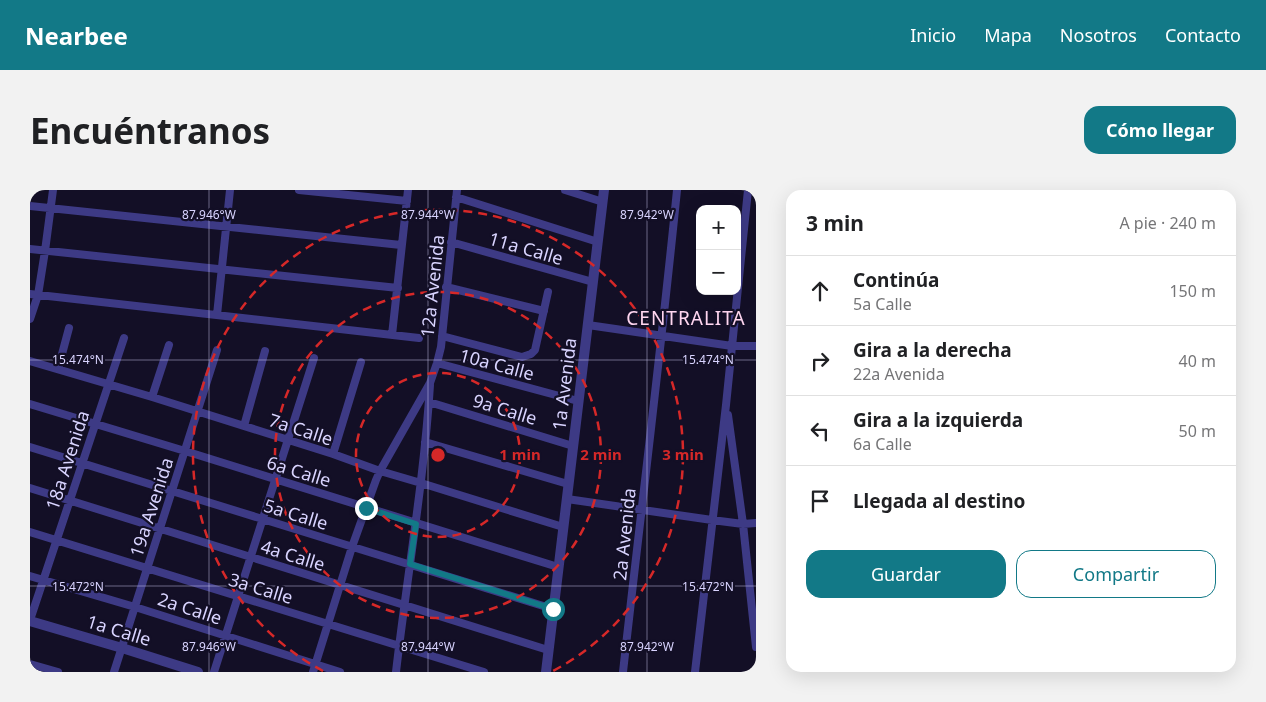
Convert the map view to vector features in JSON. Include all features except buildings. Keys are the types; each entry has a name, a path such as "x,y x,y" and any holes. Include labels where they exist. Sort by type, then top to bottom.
{"street":[{"path":"30,319 45,251 52,190"},
{"path":"217,315 230,190"},
{"path":"299,190 407,201"},
{"path":"392,335 408,190"},
{"path":"565,190 603,202"},
{"name":"1a Avenida","path":"546,672 604,190"},
{"name":"2a Avenida","path":"624,672 677,190"},
{"path":"695,672 726,405 748,190"},
{"path":"457,193 598,242"},
{"name":"12a Avenida","path":"430,383 437,363 442,336 457,193"},
{"path":"30,206 402,245"},
{"name":"11a Calle","path":"451,242 593,282"},
{"path":"30,249 398,288"},
{"path":"446,287 544,311"},
{"path":"442,336 522,357 527,356 535,350 548,292"},
{"path":"34,295 419,338"},
{"path":"588,325 732,346 756,346"},
{"path":"58,369 69,328"},
{"name":"18a Avenida","path":"30,620 124,338"},
{"path":"152,397 169,345"},
{"name":"19a Avenida","path":"114,672 217,350"},
{"path":"244,426 265,351"},
{"path":"214,672 314,358"},
{"name":"7a Calle","path":"30,361 152,397 380,471 563,527"},
{"path":"332,454 361,362"},
{"name":"10a Calle","path":"437,363 578,401"},
{"path":"396,672 416,524 430,383"},
{"path":"314,668 352,547 380,471 430,383"},
{"name":"9a Calle","path":"429,402 573,446"},
{"name":"6a Calle","path":"30,404 558,567"},
{"path":"726,405 743,524 756,647"},
{"path":"425,442 568,484"},
{"name":"5a Calle","path":"30,447 553,609"},
{"name":"4a Calle","path":"30,488 548,650"},
{"path":"566,499 743,524 756,523"},
{"name":"3a Calle","path":"30,532 484,672"},
{"name":"2a Calle","path":"30,576 225,635 314,668 340,672"},
{"name":"1a Calle","path":"30,620 198,672"},
{"path":"30,664 58,672"}],"district":[{"name":"CENTRALITA","path":"686,318"}],"route":[{"path":"366,508 416,524 410,564 553,609"}]}
